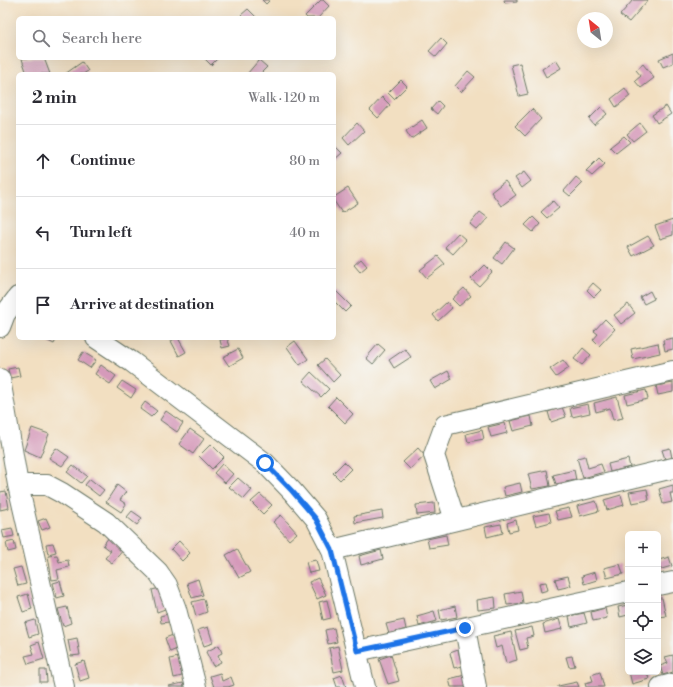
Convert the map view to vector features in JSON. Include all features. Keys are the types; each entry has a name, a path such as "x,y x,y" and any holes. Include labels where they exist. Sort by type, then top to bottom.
{"street":[{"path":"0,327 6,314 16,300"},
{"path":"99,340 132,362 265,463 316,519 332,550 365,687"},
{"path":"455,520 434,455 445,425 673,371"},
{"path":"0,379 18,485 64,687"},
{"path":"332,550 673,468"},
{"path":"18,485 47,485 62,492 106,522 158,572 167,585 176,609 196,687"},
{"path":"661,584 673,582"},
{"path":"357,651 625,593"},
{"path":"465,628 476,687"},
{"path":"661,687 673,684"}],"building":[{"path":"262,0 270,0 266,4"},
{"path":"321,0 329,6 320,16 305,16"},
{"path":"504,0 517,0 517,2 505,3"},
{"path":"633,0 648,0 629,22 620,15"},
{"path":"248,9 255,16 242,16 241,15"},
{"path":"441,38 447,44 436,57 429,51"},
{"path":"673,53 673,63 663,67 659,59"},
{"path":"22,60 45,60 49,72 26,72"},
{"path":"206,60 216,60 211,65"},
{"path":"259,60 267,67 262,72 249,72"},
{"path":"556,60 561,68 546,77 542,69"},
{"path":"82,62 88,71 86,72 68,72"},
{"path":"520,63 528,94 519,96 511,65"},
{"path":"643,64 654,78 641,88 635,81 641,76 636,70"},
{"path":"468,71 475,77 461,92 455,86"},
{"path":"401,80 407,86 394,99 388,93"},
{"path":"625,88 630,96 616,107 611,99"},
{"path":"382,97 390,105 378,118 370,110"},
{"path":"438,101 443,106 437,114 431,109"},
{"path":"666,106 671,114 657,123 652,115"},
{"path":"601,107 607,114 594,125 589,119"},
{"path":"532,109 541,119 525,136 515,126"},
{"path":"422,120 427,128 411,139 406,131"},
{"path":"357,123 364,131 349,145 343,138"},
{"path":"640,123 646,131 633,141 627,134"},
{"path":"624,136 630,142 616,153 610,147"},
{"path":"336,147 342,153 336,158"},
{"path":"599,158 605,164 592,176 586,171"},
{"path":"524,172 531,181 522,188 515,178"},
{"path":"576,177 583,183 570,196 564,191"},
{"path":"505,181 516,195 501,206 491,192"},
{"path":"348,188 358,203 342,213 336,204 336,196"},
{"path":"553,201 559,208 547,218 541,212"},
{"path":"480,212 488,218 477,230 470,224"},
{"path":"533,217 540,224 533,232 525,225"},
{"path":"673,220 673,235 660,239 655,226"},
{"path":"458,233 466,240 453,254 445,247"},
{"path":"648,236 654,245 633,256 628,247"},
{"path":"506,242 514,248 502,264 494,258"},
{"path":"438,256 445,264 427,278 420,270"},
{"path":"361,259 367,266 360,272 354,265"},
{"path":"485,265 492,272 479,286 471,279"},
{"path":"593,283 601,290 594,297 587,290"},
{"path":"464,288 471,296 459,306 452,299"},
{"path":"336,291 351,306 345,312 336,303"},
{"path":"650,291 654,299 644,304 640,297"},
{"path":"447,302 452,308 438,321 433,315"},
{"path":"628,304 635,313 621,324 614,315"},
{"path":"605,319 615,329 599,346 593,340 598,334 594,331"},
{"path":"673,338 673,349 665,351 663,340"},
{"path":"46,340 56,340 54,344"},
{"path":"179,340 186,352 179,356 171,341"},
{"path":"220,340 228,340 230,346 222,348"},
{"path":"295,341 308,359 300,365 287,347"},
{"path":"658,343 660,353 633,359 631,349"},
{"path":"378,344 385,350 373,364 366,358"},
{"path":"583,348 591,355 582,365 574,359"},
{"path":"238,349 243,358 229,366 223,357"},
{"path":"405,349 411,357 394,368 389,360"},
{"path":"83,352 96,360 90,368 78,360"},
{"path":"325,359 340,375 333,382 318,365"},
{"path":"563,360 569,368 556,377 550,369"},
{"path":"101,365 116,376 110,384 95,374"},
{"path":"18,367 20,376 10,378 8,369"},
{"path":"448,371 452,379 435,389 430,381"},
{"path":"311,372 329,389 321,397 303,381"},
{"path":"122,381 136,390 131,398 117,388"},
{"path":"673,383 673,392 658,395 656,386"},
{"path":"646,390 648,399 627,404 625,395"},
{"path":"336,397 353,414 345,423 328,406"},
{"path":"617,397 623,418 613,420 610,408 596,412 594,403"},
{"path":"145,402 157,411 151,417 140,409"},
{"path":"588,404 590,413 572,417 570,408"},
{"path":"562,407 566,417 551,422 548,412"},
{"path":"166,411 183,423 177,432 160,420"},
{"path":"531,416 533,426 513,431 510,421"},
{"path":"505,423 507,433 491,437 488,427"},
{"path":"32,428 49,434 40,457 24,450"},
{"path":"190,429 204,439 193,454 179,444"},
{"path":"482,430 484,439 468,442 466,434"},
{"path":"211,444 224,457 212,469 199,456"},
{"path":"56,448 69,457 62,466 49,458"},
{"path":"418,448 425,456 410,469 403,462"},
{"path":"670,448 672,458 665,459 662,450"},
{"path":"585,456 588,468 601,464 604,472 583,478 577,458"},
{"path":"628,459 630,467 610,472 608,464"},
{"path":"344,462 351,469 340,480 333,473"},
{"path":"222,464 233,474 225,483 214,473"},
{"path":"73,465 87,476 81,483 67,472"},
{"path":"547,470 550,486 532,489 528,474"},
{"path":"574,470 576,480 556,484 553,475"},
{"path":"238,478 252,490 244,499 229,487"},
{"path":"90,479 104,490 99,496 85,485"},
{"path":"520,483 522,492 505,496 503,487"},
{"path":"117,485 126,492 120,500 126,504 121,512 106,502"},
{"path":"673,485 673,493 670,493 672,502 663,504 659,489"},
{"path":"647,489 649,500 632,503 629,492"},
{"path":"6,491 9,508 0,510 0,492"},
{"path":"260,494 272,505 263,514 251,502"},
{"path":"621,495 624,505 607,510 604,500"},
{"path":"596,501 599,511 580,516 577,506"},
{"path":"434,503 435,513 417,515 416,505"},
{"path":"569,508 572,517 558,520 555,511"},
{"path":"132,511 142,518 137,525 127,517"},
{"path":"382,511 383,518 355,523 354,516"},
{"path":"549,513 551,522 536,526 533,516"},
{"path":"281,515 297,533 289,540 273,522"},
{"path":"46,518 50,527 42,530 38,521"},
{"path":"516,520 518,530 509,532 507,523"},
{"path":"501,524 503,533 487,537 485,527"},
{"path":"12,528 14,536 4,538 2,530"},
{"path":"446,535 448,545 429,548 427,539"},
{"path":"109,537 124,549 112,563 105,558 111,551 103,545"},
{"path":"14,541 16,550 8,552 6,543"},
{"path":"179,541 190,553 182,561 171,549"},
{"path":"53,543 56,552 48,554 46,544"},
{"path":"237,549 250,572 239,578 226,555"},
{"path":"381,550 383,559 361,565 359,556"},
{"path":"57,555 59,562 68,560 69,567 57,570 59,579 52,580 48,556"},
{"path":"669,557 672,566 661,569 661,559"},
{"path":"316,560 319,571 309,573 306,562"},
{"path":"620,564 623,574 607,578 604,568"},
{"path":"21,567 26,584 18,586 13,569"},
{"path":"595,572 597,580 584,584 582,576"},
{"path":"568,576 571,586 558,589 555,579"},
{"path":"318,578 326,595 317,599 309,582"},
{"path":"198,579 203,595 192,598 187,583"},
{"path":"60,581 64,596 57,598 53,583"},
{"path":"546,582 548,590 541,592 539,583"},
{"path":"160,588 165,609 157,612 152,590"},
{"path":"521,591 523,603 507,605 505,594"},
{"path":"28,594 32,609 23,612 18,597"},
{"path":"495,597 496,608 478,610 477,600"},
{"path":"661,598 662,598 666,616 661,617"},
{"path":"204,599 207,612 196,616 192,602"},
{"path":"327,600 331,618 323,620 319,602"},
{"path":"455,606 457,617 441,620 439,610"},
{"path":"625,606 625,616 620,617 618,607"},
{"path":"67,607 71,623 63,626 58,609"},
{"path":"605,608 607,618 593,621 591,612"},
{"path":"434,611 437,621 419,626 417,616"},
{"path":"584,613 587,623 571,627 569,616"},
{"path":"168,614 169,622 161,623 160,616"},
{"path":"559,619 562,629 545,633 543,624"},
{"path":"35,620 38,634 29,637 25,623"},
{"path":"404,620 406,629 389,634 386,624"},
{"path":"208,627 213,643 204,646 198,630"},
{"path":"532,627 534,636 526,638 528,648 520,650 515,631"},
{"path":"334,628 337,642 328,644 325,630"},
{"path":"511,632 517,660 506,663 502,646 496,648 493,636"},
{"path":"173,635 177,649 170,652 165,638"},
{"path":"77,638 80,655 71,656 68,640"},
{"path":"39,642 44,659 28,664 25,656 34,654 31,645"},
{"path":"219,645 222,653 218,655 221,662 213,666 206,652"},
{"path":"338,646 343,670 334,672 329,648"},
{"path":"458,650 462,666 454,668 450,653"},
{"path":"391,655 399,681 388,684 379,659"},
{"path":"673,655 673,672 663,675 661,666 668,663 665,657"},
{"path":"572,656 575,666 569,667 566,657"},
{"path":"178,657 182,676 174,678 170,659"},
{"path":"84,661 89,678 80,681 75,664"},
{"path":"40,670 46,670 47,682 40,682"},
{"path":"600,672 604,687 586,687 585,683 593,681 591,675"},
{"path":"220,673 222,681 231,677 234,685 228,687 214,687 210,676"},
{"path":"342,675 346,687 337,687 334,678"},
{"path":"465,675 468,687 451,687 449,679"},
{"path":"630,675 648,675 649,679 632,684"},
{"path":"577,682 579,687 558,687 558,686"},
{"path":"183,683 184,687 169,687 169,686"}],"route":[{"path":"265,463 316,519 332,550 357,651 465,628"}]}
